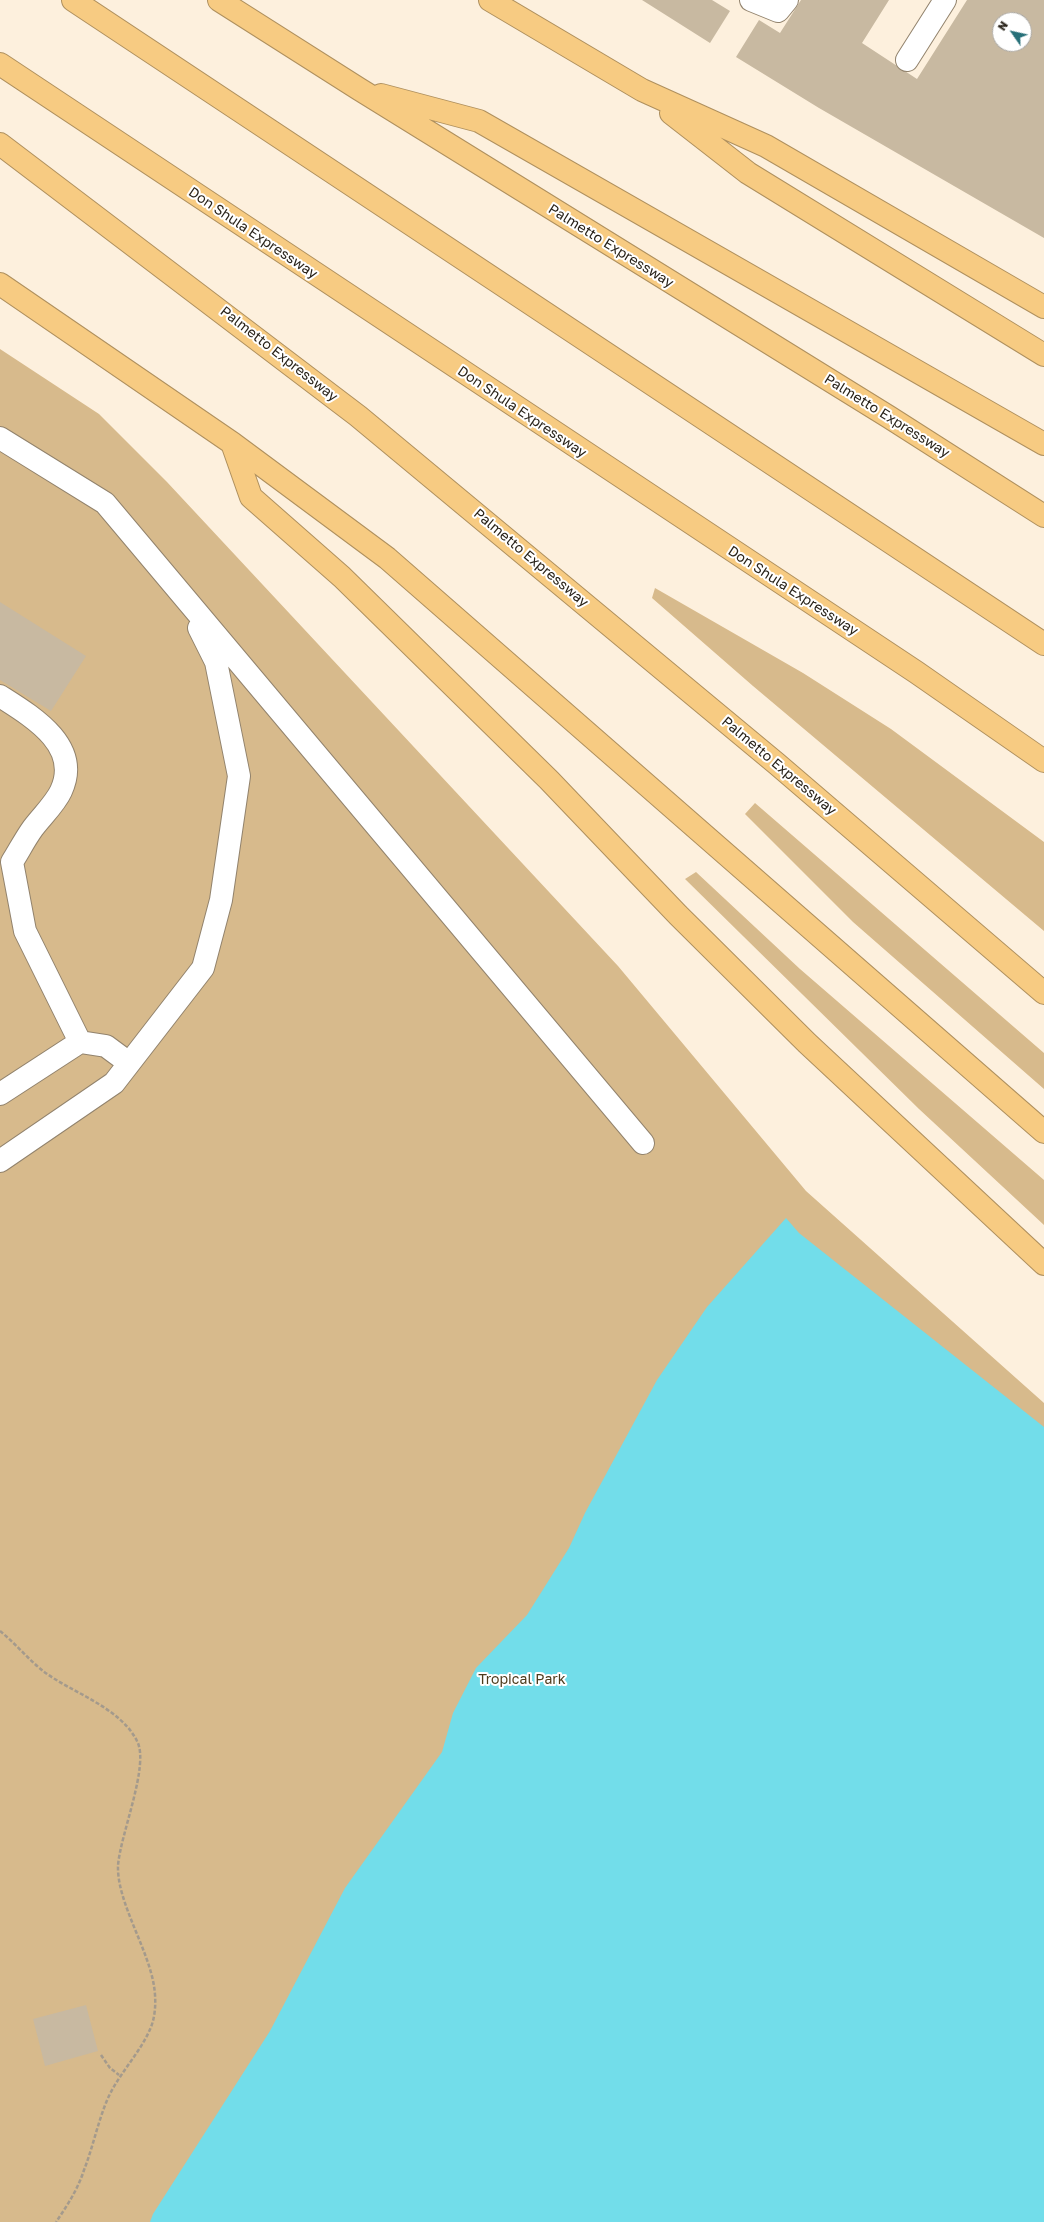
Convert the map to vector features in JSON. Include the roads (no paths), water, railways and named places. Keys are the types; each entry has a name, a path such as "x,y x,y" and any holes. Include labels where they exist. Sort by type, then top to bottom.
{"highway":[{"path":"73,0 1044,644"},
{"name":"Palmetto Expressway","path":"220,0 359,89 889,417 1044,516"},
{"path":"490,0 642,90 766,146 1044,306"},
{"name":"Don Shula Expressway","path":"0,64 916,672 1044,761"},
{"path":"359,89 479,121 1044,444"},
{"path":"642,90 748,173 1044,355"},
{"name":"Palmetto Expressway","path":"0,144 265,343 358,416 777,764 1044,993"},
{"path":"0,284 232,443 387,558 1044,1132"},
{"path":"232,443 251,497 342,577 549,780 678,915 807,1043 1044,1264"}],"lane":[{"path":"751,0 778,11 787,0"},
{"path":"907,60 945,0"},
{"path":"0,438 105,503 643,1143"},
{"path":"0,1160 114,1083 203,968 221,900 239,776 216,662 185,598"},
{"path":"0,696 27,713 58,742 67,763 61,791 32,830 12,862 25,931 80,1042"},
{"path":"0,1094 80,1042 106,1046 129,1063"}],"water":[{"path":"786,1218 799,1233 1044,1427 1044,2222 150,2222 153,2214 270,2031 345,1888 442,1752 453,1713 476,1668 527,1615 569,1548 585,1513 657,1380 707,1307"}],"park label":[{"name":"Tropical Park","path":"522,1680"}]}
